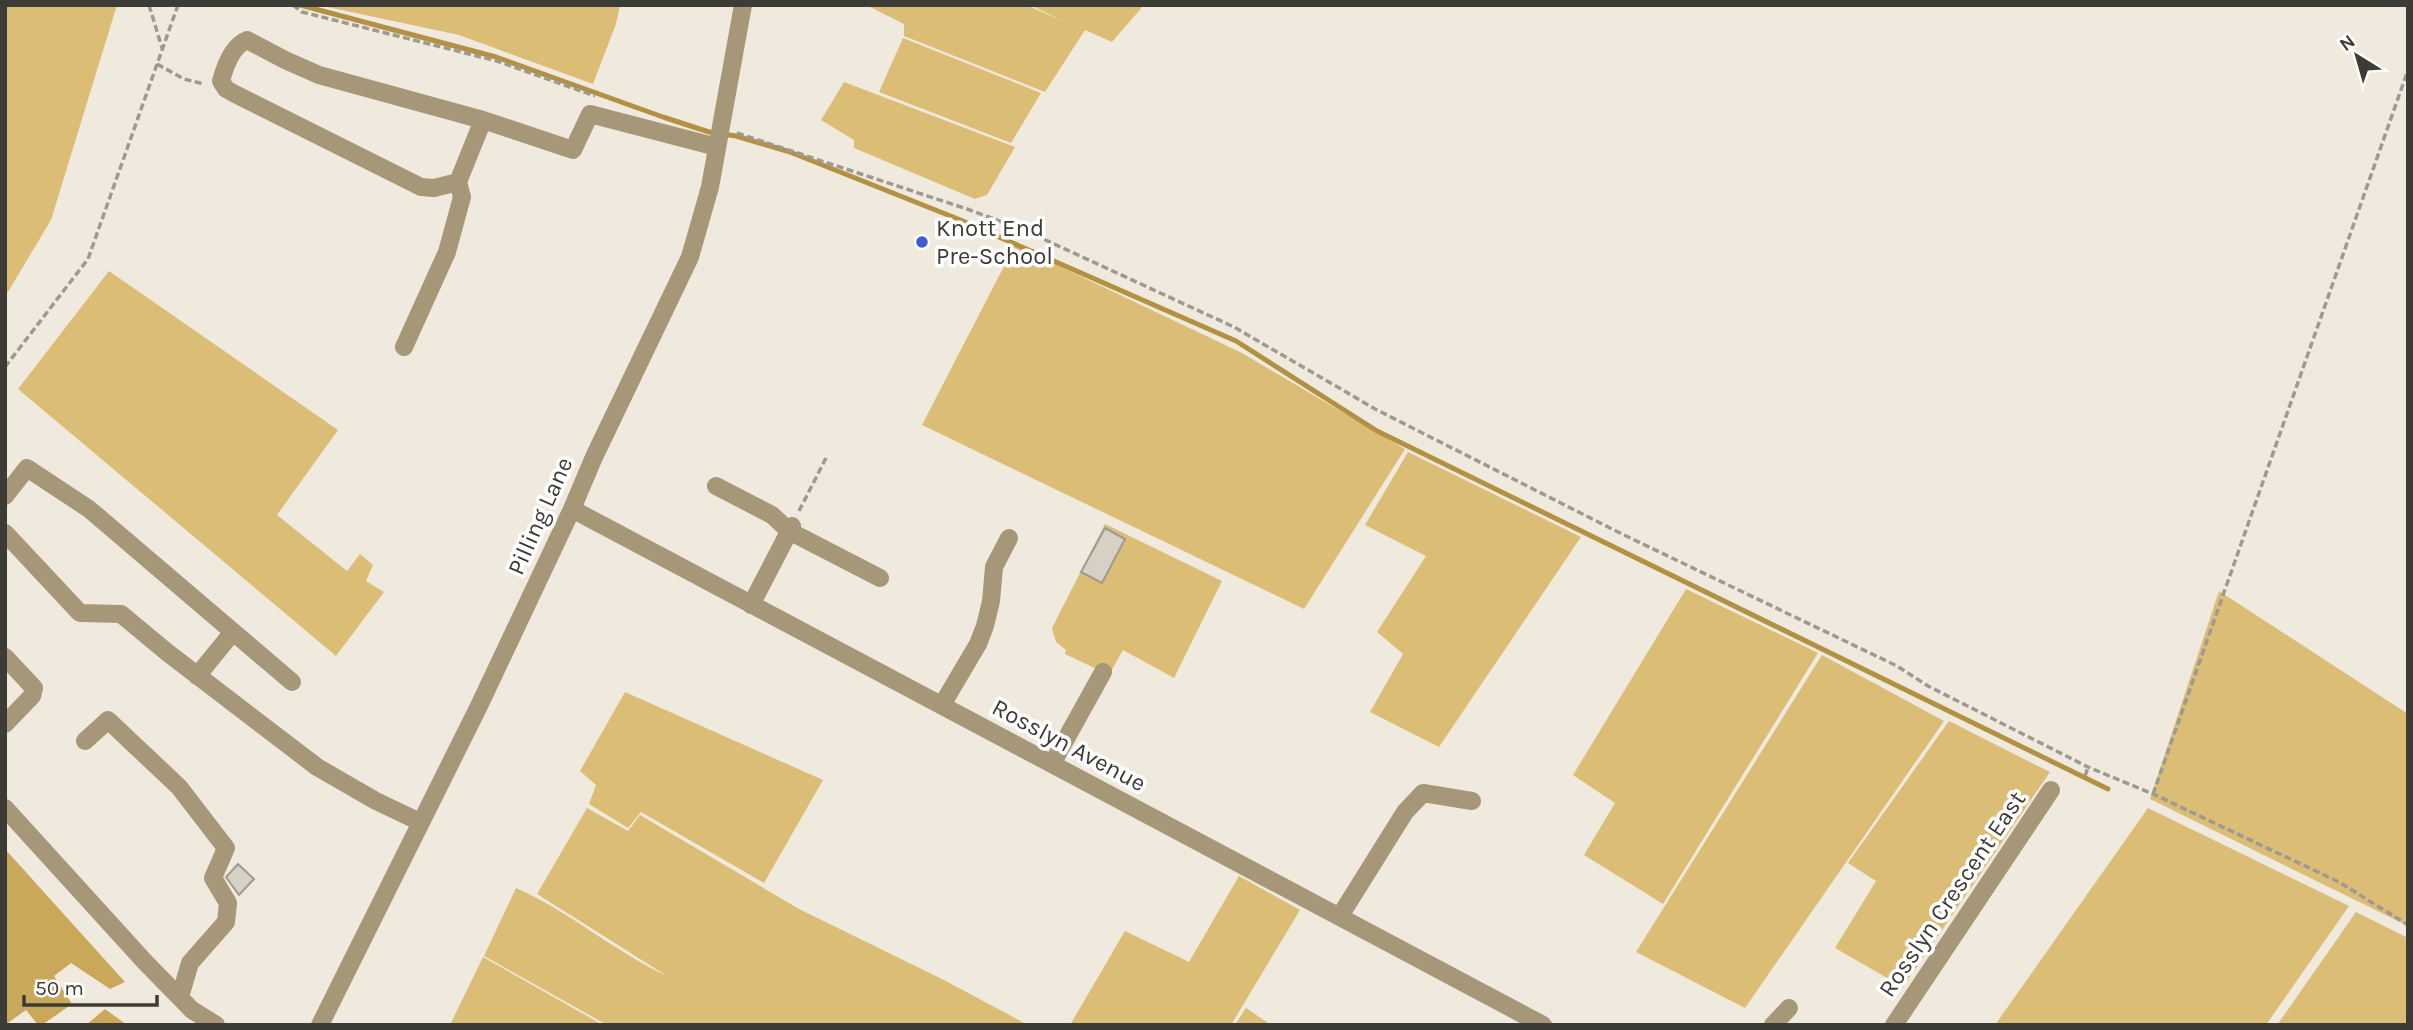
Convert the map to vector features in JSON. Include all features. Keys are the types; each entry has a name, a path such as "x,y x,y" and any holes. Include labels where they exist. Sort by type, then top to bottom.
{"street":[{"name":"Pilling Lane","path":"320,1025 478,708 690,257 710,187 743,5"},
{"path":"458,182 435,188 421,187 226,89 221,81 234,49 247,40 318,75 483,120 573,150 590,114 717,147"},
{"path":"404,347 447,252 462,197 458,182 483,120"},
{"path":"5,496 27,468 89,509 292,682"},
{"path":"716,486 772,515 880,578"},
{"name":"Rosslyn Avenue","path":"572,509 1543,1025"},
{"path":"751,605 791,528"},
{"path":"5,533 80,613 121,614 197,676 317,767 376,801 420,822"},
{"path":"942,705 978,644 991,601 994,566 1009,538"},
{"path":"197,676 233,632"},
{"path":"5,657 34,688 32,696 5,724"},
{"path":"1052,764 1103,672"},
{"path":"85,741 108,720 179,787 226,848 212,878 228,903 226,922 190,963 180,997"},
{"name":"Rosslyn Crescent East","path":"1894,1025 2051,790"},
{"path":"1340,916 1405,812 1423,793 1472,800"},
{"path":"5,808 145,962 192,1010 216,1025"},
{"path":"1773,1025 1789,1008"}],"path":[{"path":"149,5 162,50"},
{"path":"5,367 88,259 178,5"},
{"path":"293,5 302,12 497,61"},
{"path":"157,64 184,79 226,89"},
{"path":"2153,794 2408,70"},
{"path":"749,137 1026,231 1234,327 1377,410 1635,540 1898,666 1928,685 2088,767 2153,794 2339,882 2408,925"},
{"path":"791,528 826,458"},
{"path":"2085,776 2088,767"}],"shaded area":[{"path":"5,5 117,5 51,220 5,297"},
{"path":"318,5 620,5 616,24 593,84 459,35"},
{"path":"866,5 1026,5 1065,22 1030,5 1144,5 1112,42 1085,30 1045,92 904,36 904,24"},
{"path":"903,38 1041,93 1011,143 879,92"},
{"path":"844,82 1015,147 987,195 975,199 854,148 854,140 821,120"},
{"path":"1015,245 1242,353 1405,449 1304,609 922,425"},
{"path":"109,271 338,430 277,515 347,571 360,554 373,565 366,581 384,592 336,656 18,389"},
{"path":"1408,452 1581,537 1439,747 1370,712 1403,654 1377,632 1426,556 1365,525"},
{"path":"1105,524 1222,581 1174,678 1123,650 1109,675 1065,654 1066,650 1056,642 1052,628"},
{"path":"1686,589 1818,653 1663,904 1584,855 1615,803 1573,775"},
{"path":"2219,591 2408,714 2408,926 2150,799"},
{"path":"1822,655 1944,721 1745,1008 1636,952"},
{"path":"625,692 823,780 764,883 641,812 628,828 589,804 596,785 580,771"},
{"path":"1949,721 2050,772 1903,987 1835,948 1876,881 1848,863"},
{"path":"587,808 628,831 640,815 799,909 944,980 1028,1025 607,1025 484,956 516,888 555,908 667,976 537,894"},
{"path":"2148,808 2349,906 2266,1025 1995,1025"},
{"path":"5,849 125,982 110,989 71,963 54,976 72,1004 42,1025 38,1025 26,1010 5,1025"},
{"path":"1239,876 1300,910 1231,1025 1070,1025 1125,931 1189,962"},
{"path":"2356,912 2408,938 2408,1025 2277,1025"},
{"path":"483,957 603,1025 450,1025"},
{"path":"1246,1008 1271,1025 1235,1025"},
{"path":"105,1009 127,1025 86,1025"}],"building":[{"path":"1105,528 1125,539 1102,583 1081,572"},
{"path":"238,864 254,879 239,895 226,877"}],"waterway":[{"path":"300,5 496,57 709,132 736,136 790,152 958,219 1236,341 1377,431 2108,789"}],"place":[{"name":"Knott End Pre-School","path":"922,242"}]}
